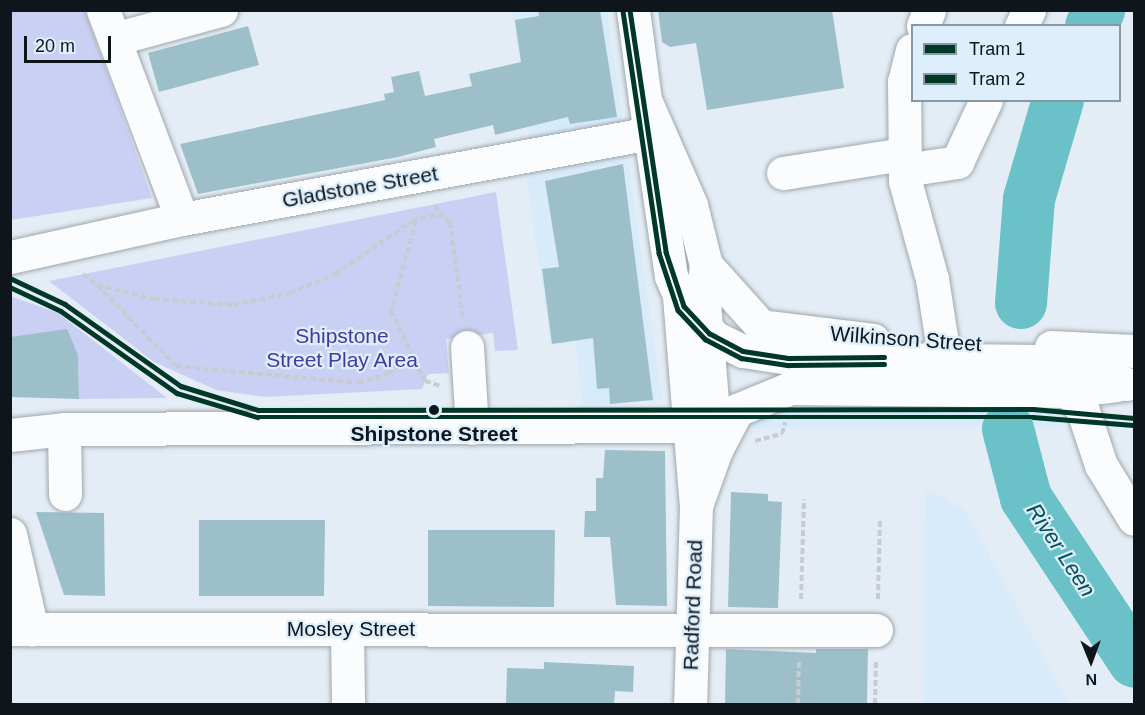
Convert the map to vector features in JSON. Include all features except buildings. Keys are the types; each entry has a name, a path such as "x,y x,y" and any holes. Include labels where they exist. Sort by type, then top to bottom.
{"street":[{"path":"182,219 109,25 221,10"},
{"path":"633,10 645,100 653,133 667,259 679,296 709,333 743,351 766,356 996,357 1070,366 1132,378"},
{"path":"1022,24 1029,10"},
{"path":"911,54 904,81 904,162 936,298 942,343"},
{"path":"783,173 904,162 957,162 985,102"},
{"name":"Gladstone Street","path":"10,257 182,219 653,133"},
{"name":"Radford Road","path":"653,133 691,205 706,266 716,450 696,506"},
{"name":"Gladstone Street","path":"10,244 62,244"},
{"path":"706,266 753,322"},
{"name":"Radford Road","path":"679,296 687,426 696,506 690,705"},
{"path":"709,333 723,325 753,322"},
{"name":"Wilkinson Street","path":"753,322 852,339 1134,351"},
{"name":"Radford Road","path":"684,375 694,348 709,333"},
{"path":"467,346 472,392 472,428"},
{"path":"1068,348 1132,378"},
{"path":"716,450 737,410 790,388 1069,391 1132,378"},
{"path":"1069,391 1083,411 1111,486 1134,519"},
{"path":"10,435 64,429 687,426"},
{"path":"64,429 65,494"},
{"path":"10,534 21,629"},
{"name":"Mosley Street","path":"21,629 347,630 692,627 876,630"},
{"path":"347,630 348,705"}],"path":[{"path":"429,174 438,214 450,222 467,346"},
{"path":"97,285 154,299 233,305 290,293 335,274 416,220 438,214"},
{"path":"416,220 391,311 411,357 425,381 472,392"},
{"path":"62,244 97,285 176,366 358,383 387,374 411,357"}],"shaded area":[{"path":"512,11 607,11 662,400 582,405 576,342 551,345 527,181 529,131"},
{"path":"1046,403 1063,427 735,429 756,405"},
{"path":"925,489 965,510 1069,704 924,704"}],"green space":[{"path":"11,10 85,11 152,198 11,220"},
{"name":"Shipstone Street Play Area","path":"496,192 518,350 495,351 493,333 446,339 449,373 428,374 422,389 265,397 216,390 154,362 49,281"},
{"path":"10,296 58,313 167,398 79,399 78,355 67,330 11,337"}],"waterway":[{"name":"River Leen","path":"1092,24 1099,10"},
{"name":"River Leen","path":"1021,303 1029,199 1057,102"},
{"name":"River Leen","path":"1008,429 1026,498 1134,661"}],"tram line":[{"name":"1","path":"630,10 666,252 684,306 709,333 743,351 789,358 884,357"},
{"name":"2","path":"623,11 659,253 678,310 705,339 741,358 788,365 884,364"},
{"name":"1","path":"10,278 65,304 181,386 258,410 1033,409 1134,418"},
{"name":"2","path":"10,287 61,311 177,393 257,417 1033,417 1133,425"}],"place":[{"name":"Shipstone Street","path":"434,410"}]}
